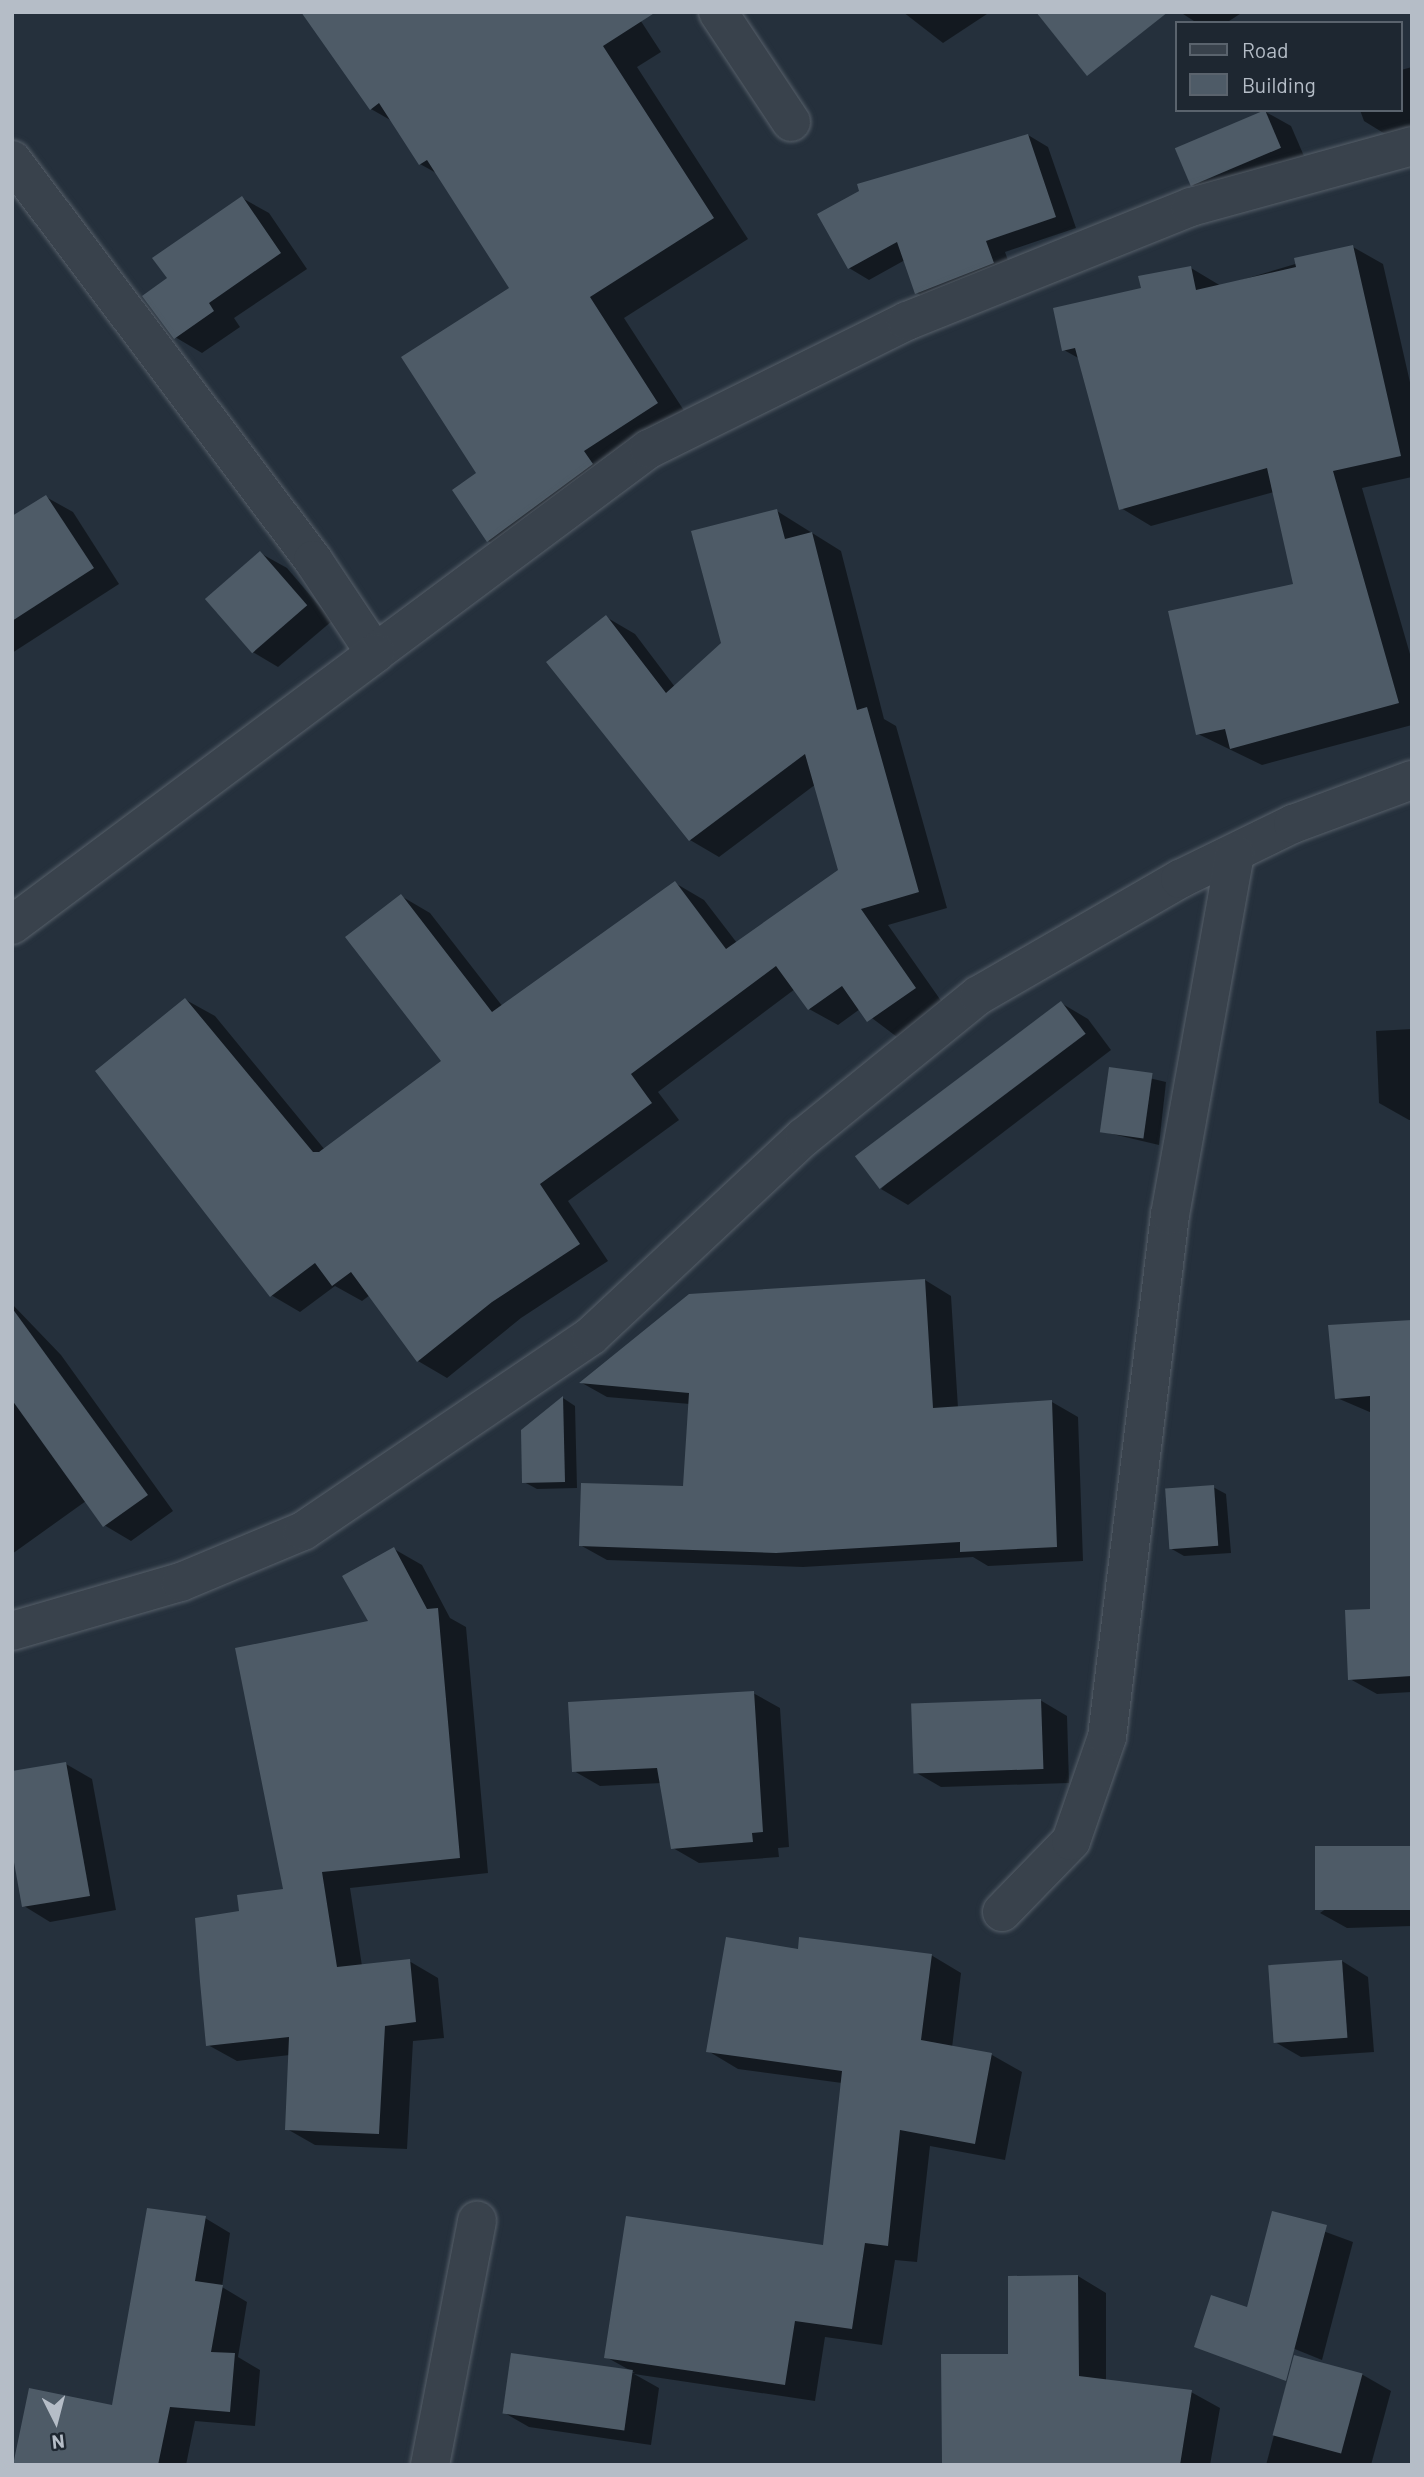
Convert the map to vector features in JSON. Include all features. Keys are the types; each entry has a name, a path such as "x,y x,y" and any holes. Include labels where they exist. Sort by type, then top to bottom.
{"street":[{"path":"719,12 791,122"},
{"path":"12,925 649,449 894,327 1191,207 1412,146"},
{"path":"12,160 313,560 375,653"},
{"path":"12,1631 181,1582 303,1531 591,1336 804,1137 979,995 1087,928 1293,824 1412,780"},
{"path":"1002,1912 1071,1841 1107,1737 1170,1214 1235,854"},
{"path":"430,2465 477,2220"}],"building":[{"path":"301,12 656,12 603,46 714,218 590,297 658,403 584,451 593,464 487,542 452,490 476,473 401,357 509,288 427,160 419,165 379,103 370,110"},
{"path":"1036,12 1168,12 1087,76"},
{"path":"1266,112 1281,148 1191,186 1175,148"},
{"path":"1028,134 1056,217 986,241 994,263 915,294 897,242 848,269 817,214 859,191 857,184"},
{"path":"242,196 281,253 209,303 214,311 174,339 142,296 167,278 152,258"},
{"path":"1353,245 1401,456 1333,471 1399,703 1230,749 1225,729 1196,735 1168,611 1293,584 1267,468 1119,510 1075,348 1062,351 1053,308 1141,288 1138,276 1191,266 1196,290 1296,267 1294,258"},
{"path":"46,495 94,568 12,621 12,516"},
{"path":"777,509 785,539 812,532 857,710 867,707 919,892 861,909 916,988 867,1022 842,986 808,1010 776,966 631,1074 652,1103 540,1184 580,1244 492,1302 417,1362 351,1272 332,1286 315,1263 270,1297 95,1071 185,998 313,1152 319,1152 441,1061 345,937 401,894 492,1012 675,881 726,949 838,870 805,754 689,841 546,662 606,615 666,693 721,643 691,531"},
{"path":"260,551 307,605 252,653 205,599"},
{"path":"1061,1001 1086,1034 880,1189 855,1156"},
{"path":"1109,1067 1153,1073 1143,1138 1100,1132"},
{"path":"925,1279 933,1408 1052,1400 1057,1547 960,1552 960,1542 776,1553 579,1546 581,1483 683,1486 689,1393 579,1383 689,1294"},
{"path":"12,1308 148,1495 103,1527 12,1400"},
{"path":"1412,1320 1412,1676 1348,1680 1345,1610 1370,1609 1370,1396 1335,1399 1328,1325"},
{"path":"563,1396 565,1482 522,1483 521,1430"},
{"path":"1214,1485 1218,1546 1169,1549 1165,1488"},
{"path":"394,1547 427,1609 438,1608 460,1858 322,1872 337,1967 410,1959 416,2022 385,2026 379,2134 285,2130 289,2037 206,2046 195,1918 239,1911 237,1895 283,1889 235,1648 368,1621 342,1576"},
{"path":"754,1691 763,1832 752,1833 753,1842 671,1849 657,1768 572,1772 568,1702"},
{"path":"1041,1699 1043,1769 914,1773 911,1704"},
{"path":"66,1762 90,1896 22,1907 12,1851 12,1771"},
{"path":"1315,1846 1412,1846 1412,1910 1315,1910"},
{"path":"726,1937 798,1949 799,1937 932,1954 921,2040 992,2053 975,2144 900,2130 888,2246 865,2243 852,2329 795,2321 785,2385 604,2358 626,2216 823,2245 842,2071 706,2052"},
{"path":"1342,1960 1347,2038 1274,2043 1268,1965"},
{"path":"147,2208 206,2216 195,2281 223,2285 211,2352 235,2353 230,2412 170,2407 158,2465 13,2465 29,2388 112,2405"},
{"path":"1272,2211 1327,2225 1286,2381 1194,2347 1211,2295 1247,2307"},
{"path":"1078,2275 1079,2376 1192,2390 1180,2465 942,2465 941,2354 1008,2354 1008,2276"},
{"path":"511,2353 633,2370 624,2431 503,2413"},
{"path":"1294,2355 1363,2373 1341,2454 1273,2435"}]}
